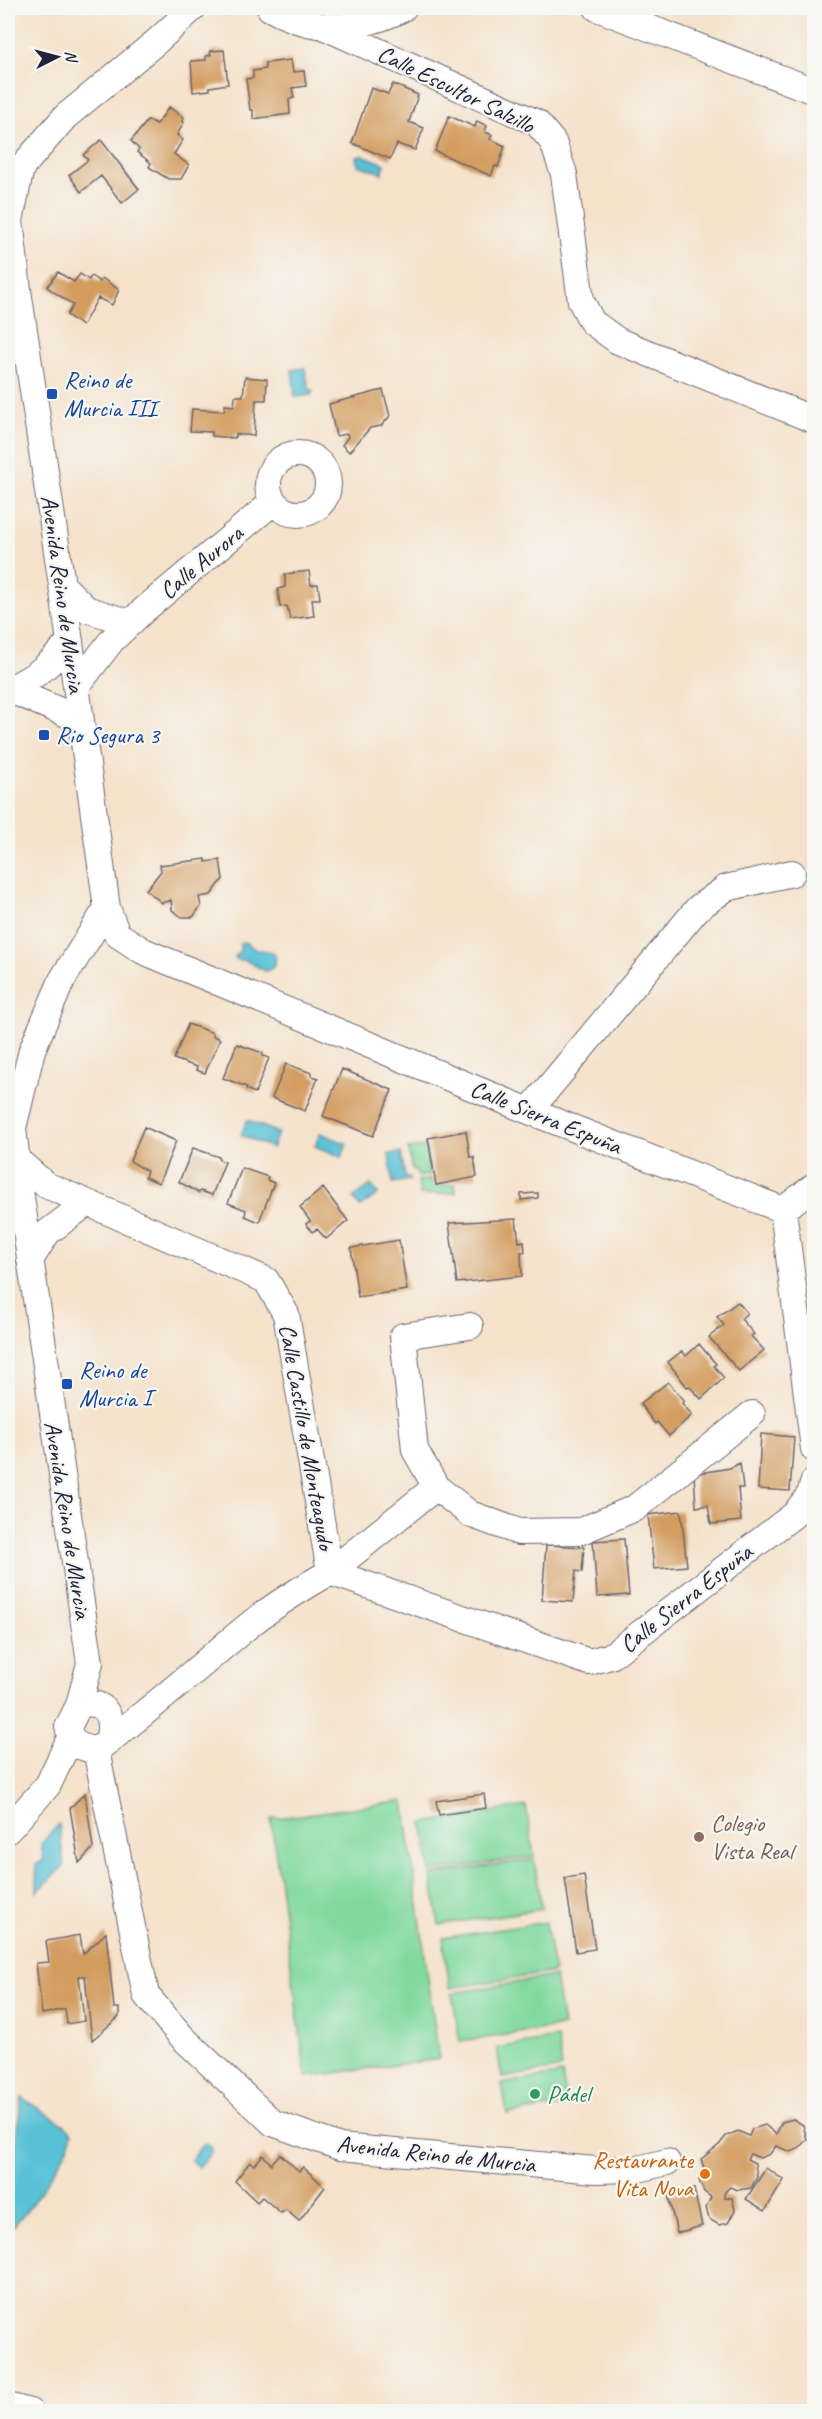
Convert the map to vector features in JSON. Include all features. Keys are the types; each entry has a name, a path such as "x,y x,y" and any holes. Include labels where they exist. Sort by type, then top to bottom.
{"street":[{"name":"Avenida Reino de Murcia","path":"70,1738 68,1727 89,1705 90,1663 30,1260 13,1128 32,1050 62,980 106,908 100,849 79,719 70,641 18,291 10,220 21,168 65,117 194,8"},
{"path":"270,8 289,19 325,27 358,26 403,8"},
{"path":"597,8 814,91"},
{"name":"Calle Escultor Salzillo","path":"325,27 537,123 553,142 564,174 581,301 592,322 618,341 814,420"},
{"name":"Calle Aurora","path":"76,687 112,640 130,623 273,502"},
{"path":"62,585 86,609 130,623"},
{"path":"8,689 28,680 52,663 70,641"},
{"path":"8,689 79,719"},
{"path":"529,1111 698,908 726,888 792,873"},
{"name":"Calle Sierra Espuña","path":"106,908 117,934 143,951 529,1111 783,1210"},
{"name":"Calle Castillo de Monteagudo","path":"16,1159 46,1185 266,1280 286,1314 330,1572 293,1594 254,1622 102,1746"},
{"path":"814,1186 783,1210 814,1449"},
{"path":"30,1260 48,1232 87,1203"},
{"path":"470,1326 403,1336 415,1450 436,1487 470,1514 519,1532 581,1531 634,1508 752,1414"},
{"name":"Calle Sierra Espuña","path":"330,1572 589,1662 611,1656 795,1514 810,1494 814,1481"},
{"path":"330,1572 436,1487"},
{"name":"Avenida Reino de Murcia","path":"89,1705 107,1712 110,1732 102,1746 146,1995 183,2038 273,2123 340,2147 595,2170 638,2169 667,2162"},
{"path":"8,1830 48,1785 70,1738 81,1748 102,1746"},
{"path":"8,2406 30,2412"}],"green space":[{"path":"426,1147 430,1175 418,1176 415,1170 412,1170 408,1149"},
{"path":"431,1179 434,1187 455,1184 456,1193 420,1195 418,1181"},
{"path":"404,1801 439,2059 306,2077 271,1819"},
{"path":"526,1806 534,1856 430,1872 423,1823"},
{"path":"534,1859 542,1909 439,1925 431,1875"},
{"path":"546,1922 554,1972 450,1988 443,1938"},
{"path":"555,1976 563,2026 460,2042 452,1993"},
{"name":"Pádel","path":"557,2038 562,2068 502,2078 497,2048"},
{"name":"Pádel","path":"562,2074 567,2105 507,2114 502,2084"}],"water":[{"path":"362,155 385,164 382,173 358,165 356,157"},
{"path":"305,368 309,388 313,391 311,395 295,397 292,370"},
{"path":"245,942 256,950 270,951 275,955 276,961 273,967 265,971 245,960 238,960 235,957 240,951 240,943"},
{"path":"247,1120 278,1133 272,1148 241,1135"},
{"path":"320,1133 347,1144 342,1157 315,1146"},
{"path":"401,1153 405,1177 409,1177 410,1180 393,1183 389,1154"},
{"path":"371,1185 378,1194 360,1207 353,1198"},
{"path":"59,1824 64,1866 37,1892 36,1864 44,1861 41,1844"},
{"path":"22,2098 65,2125 73,2133 45,2185 8,2231 8,2185"},
{"path":"207,2143 212,2148 210,2154 199,2167 191,2160 202,2145"}],"building":[{"path":"224,50 228,84 210,87 210,90 193,92 191,61 206,60 206,56 211,55 210,51"},
{"path":"291,60 293,72 304,71 306,86 292,88 294,98 289,99 290,114 253,119 246,79 253,78 253,71 265,69 265,63"},
{"path":"393,84 418,95 409,122 424,128 415,150 397,144 390,159 352,143 371,88 388,94"},
{"path":"169,107 184,118 177,135 183,140 174,154 189,165 181,179 168,179 149,167 151,163 137,152 139,149 131,141 148,120 157,124"},
{"path":"449,116 475,127 477,121 487,126 485,132 492,135 490,139 505,146 498,167 495,166 491,176 435,151"},
{"path":"101,140 139,189 122,203 101,176 81,192 69,175 88,160 83,155"},
{"path":"58,272 74,282 80,274 89,280 91,276 100,282 102,278 119,290 112,305 98,298 82,326 67,315 73,305 47,287"},
{"path":"245,377 267,379 266,400 256,400 254,436 236,434 235,438 212,436 212,432 190,431 192,409 224,411 225,405 234,406 235,396 243,396"},
{"path":"383,390 390,416 381,426 370,428 349,452 342,445 348,437 347,434 336,436 329,404"},
{"path":"309,571 311,585 318,584 320,599 312,599 314,616 290,619 287,606 280,607 278,589 285,587 285,574"},
{"path":"206,859 206,862 220,860 223,879 211,895 199,897 201,906 193,917 182,917 172,910 171,900 162,903 146,890 161,871 160,865"},
{"path":"188,1024 213,1033 213,1036 220,1039 205,1073 196,1070 197,1067 174,1059"},
{"path":"237,1044 263,1053 263,1056 269,1058 255,1093 246,1089 247,1087 223,1078"},
{"path":"286,1064 312,1073 312,1076 318,1078 305,1111 272,1098"},
{"path":"342,1069 392,1090 373,1136 323,1116"},
{"path":"144,1127 176,1141 159,1183 145,1177 147,1171 130,1161"},
{"path":"466,1131 470,1157 474,1157 477,1177 436,1185 428,1138"},
{"path":"193,1148 219,1157 219,1160 225,1162 212,1195 200,1191 199,1193 179,1182"},
{"path":"242,1168 268,1177 267,1180 274,1183 259,1222 245,1216 246,1210 228,1203"},
{"path":"323,1188 348,1221 326,1239 317,1229 312,1232 306,1224 310,1221 300,1207"},
{"path":"538,1193 538,1198 521,1200 521,1194"},
{"path":"516,1219 519,1242 524,1241 525,1252 521,1252 522,1276 457,1283 449,1223"},
{"path":"399,1240 407,1290 358,1297 351,1248"},
{"path":"738,1302 747,1313 741,1319 754,1334 751,1336 764,1350 739,1371 709,1337 724,1325 717,1317"},
{"path":"699,1344 716,1364 714,1366 724,1378 701,1399 689,1386 687,1387 668,1362 682,1351 686,1356"},
{"path":"668,1382 692,1415 669,1436 657,1422 655,1424 640,1404"},
{"path":"761,1434 794,1437 790,1491 758,1489"},
{"path":"740,1463 743,1488 738,1488 741,1521 711,1524 708,1505 696,1507 694,1474 730,1468"},
{"path":"681,1511 687,1566 654,1569 648,1515"},
{"path":"624,1539 629,1595 597,1597 593,1541"},
{"path":"546,1545 584,1547 582,1572 576,1571 573,1602 542,1600"},
{"path":"85,1793 93,1848 79,1863 70,1808"},
{"path":"484,1794 486,1808 439,1815 436,1801"},
{"path":"584,1875 595,1949 576,1952 565,1878"},
{"path":"106,1933 114,2008 119,2008 119,2017 92,2040 85,1976 79,1976 84,2021 67,2024 65,2009 42,2014 36,1963 49,1962 46,1941 80,1935 83,1954"},
{"path":"793,2119 803,2125 807,2139 798,2149 791,2152 776,2146 770,2154 760,2158 750,2154 747,2159 755,2163 757,2177 751,2188 738,2190 730,2187 724,2193 725,2197 732,2198 735,2210 728,2223 719,2225 709,2219 706,2207 711,2197 704,2192 699,2180 704,2168 701,2159 719,2145 726,2136 738,2131 749,2136 752,2129 765,2125 776,2134 782,2122"},
{"path":"280,2154 299,2171 303,2167 325,2187 299,2221 286,2210 281,2213 262,2197 257,2202 235,2181 250,2162 254,2165 263,2155 271,2164"},
{"path":"766,2168 784,2180 765,2211 746,2199"},
{"path":"694,2189 702,2226 677,2233 668,2195"}],"place":[{"name":"Reino de Murcia III","path":"52,394"},
{"name":"Rio Segura 3","path":"44,735"},
{"name":"Reino de Murcia I","path":"67,1384"},
{"name":"Colegio Vista Real","path":"699,1837"},
{"name":"Pádel","path":"535,2094"},
{"name":"Restaurante Vita Nova","path":"705,2174"}]}
